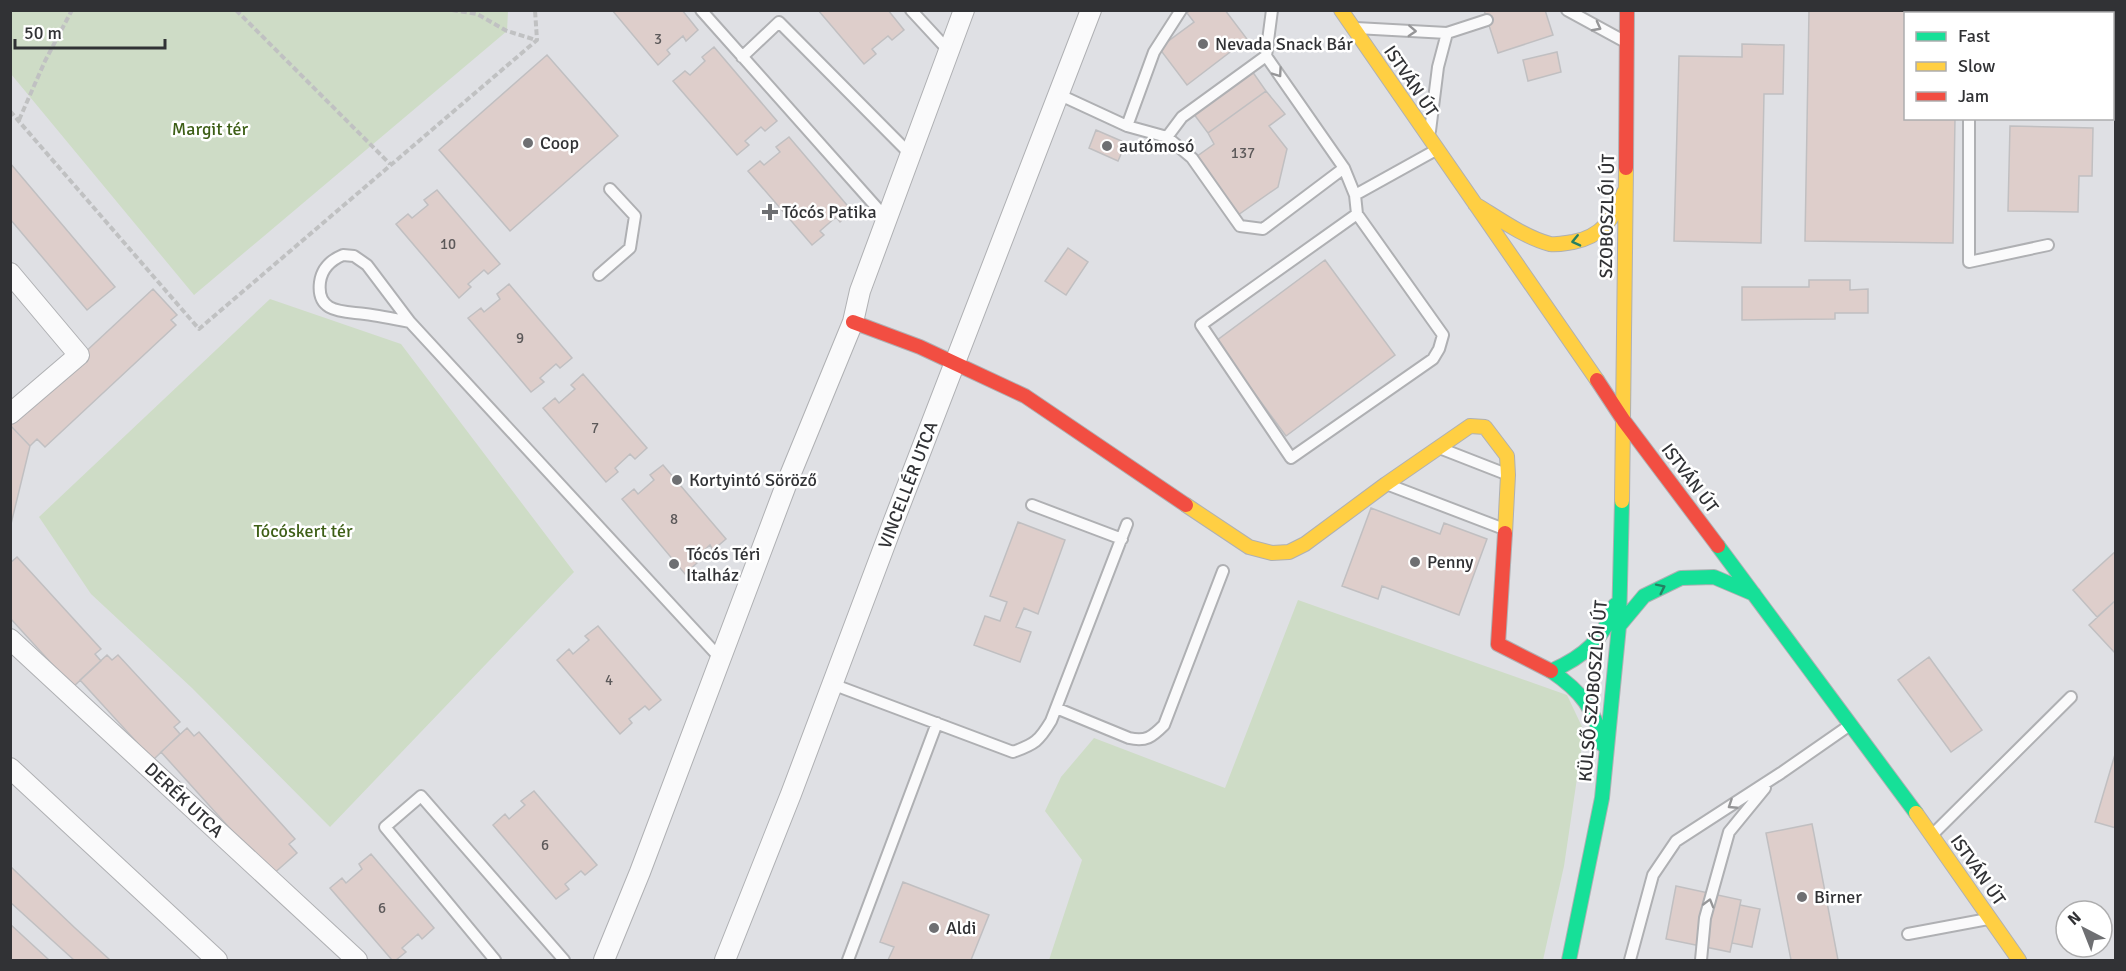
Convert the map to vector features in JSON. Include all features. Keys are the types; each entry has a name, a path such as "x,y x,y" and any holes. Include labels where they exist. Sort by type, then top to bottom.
{"street":[{"path":"604,960 640,872 786,485 854,322 860,291 964,10"},
{"name":"VINCELLÉR UTCA","path":"725,960 791,795 1091,10"},
{"name":"ISTVÁN ÚT","path":"1341,10 1432,145 1563,329 1624,421 1755,594 1932,835 2019,960"},
{"name":"SZOBOSZLÓI ÚT","path":"1624,421 1627,10"},
{"path":"1475,204 1551,244 1577,242 1595,235 1611,222 1620,206 1626,186"},
{"path":"10,273 79,355 10,414"},
{"path":"854,322 956,362 1025,396 1249,547 1272,553 1289,552 1305,544 1470,426 1485,427 1507,456 1506,529 1498,644 1551,671 1571,684 1587,700 1600,731 1606,758"},
{"name":"KÜLSŐ SZOBOSZLÓI ÚT","path":"1569,960 1602,798 1615,679 1624,421"},
{"path":"1618,626 1644,596 1681,578 1714,577 1755,594"},
{"path":"1551,671 1582,657 1599,639 1610,623 1620,587"},
{"name":"DERÉK UTCA","path":"10,639 357,960"},
{"path":"10,768 217,960"}],"lane":[{"path":"701,10 886,218"},
{"path":"912,10 948,50"},
{"path":"1127,126 1154,52 1181,10"},
{"path":"1567,10 1627,43"},
{"path":"1269,13 1266,56 1344,168 1355,195 1357,214 1443,335 1433,359 1291,458 1201,325 1357,214"},
{"path":"1353,28 1448,33 1487,20"},
{"path":"742,57 779,22 910,154"},
{"path":"1355,195 1432,145 1438,67 1448,33"},
{"path":"1167,137 1182,117 1266,56"},
{"path":"1060,95 1127,126 1167,137 1192,158 1240,226 1263,229 1344,168"},
{"path":"1969,120 1969,262 2048,245"},
{"path":"600,275 630,248 635,216 610,189"},
{"path":"410,322 334,310 326,304 321,295 321,275 326,266 343,255 354,256 362,261 410,322 720,658"},
{"path":"1439,448 1508,475"},
{"path":"1386,484 1506,529"},
{"path":"1032,505 1122,539"},
{"path":"832,684 1013,752 1033,745 1044,733 1056,708 1127,524"},
{"path":"1056,708 1129,738 1139,740 1152,738 1164,725 1223,571"},
{"path":"1932,835 2071,697"},
{"path":"848,960 937,723"},
{"path":"1630,960 1653,875 1676,841 1781,773 1850,724"},
{"path":"1701,960 1705,918 1729,832 1757,796 1781,773"},
{"path":"495,960 385,827 421,796 564,960"},
{"path":"1908,934 1990,918"}],"path":[{"path":"19,120 45,61 72,10"},
{"path":"236,10 390,164"},
{"path":"452,10 477,14 507,31 537,40"},
{"path":"535,10 537,40"},
{"path":"10,111 198,329 537,40"}],"green space":[{"name":"Margit tér","path":"10,11 508,11 507,31 194,295 11,74"},
{"name":"Tócóskert tér","path":"270,299 401,344 574,572 330,827 192,688 91,594 39,517"},
{"path":"1298,600 1567,695 1584,731 1564,866 1543,960 1049,960 1082,860 1045,811 1061,777 1094,738 1225,788"}],"building":[{"path":"612,10 682,10 698,30 686,41 683,36 667,50 670,54 658,65"},
{"path":"818,10 888,10 904,30 892,40 888,36 872,49 876,54 864,64"},
{"name":"Nevada Snack Bár","path":"1190,10 1225,10 1247,39 1187,85 1159,48 1194,22 1187,13"},
{"path":"1484,10 1545,10 1553,35 1498,53"},
{"path":"1809,10 1957,10 1957,12 1904,12 1904,120 1955,120 1953,243 1805,241"},
{"path":"2004,10 2116,10 2116,41 2114,41 2114,12 2004,12"},
{"path":"1742,44 1784,45 1783,94 1764,94 1761,243 1674,241 1679,56 1742,57"},
{"path":"714,47 777,121 765,131 761,127 745,141 749,145 737,155 673,81 685,71 690,75 705,61 702,57"},
{"path":"1557,52 1561,72 1528,81 1523,60"},
{"name":"Coop","path":"547,55 618,136 510,231 439,150"},
{"path":"1252,71 1266,91 1208,133 1193,113"},
{"path":"1266,91 1285,114 1269,126 1287,149 1278,187 1238,215 1196,157 1214,144 1208,133"},
{"path":"2010,126 2093,128 2092,176 2079,176 2078,212 2008,211"},
{"name":"autómosó","path":"1096,130 1126,143 1118,161 1089,148"},
{"path":"789,137 852,211 840,222 836,217 820,231 824,235 812,245 748,171 760,161 764,165 780,152 776,147"},
{"path":"10,163 115,287 87,310 10,219"},
{"path":"437,190 500,264 488,274 484,270 468,284 471,287 459,298 396,224 408,214 412,218 428,205 424,200"},
{"path":"1068,248 1088,262 1066,295 1045,281"},
{"path":"1325,260 1395,355 1286,436 1216,341"},
{"path":"1809,280 1850,280 1850,290 1868,289 1868,313 1835,313 1835,319 1742,320 1742,287 1809,287"},
{"path":"509,284 572,358 560,368 556,364 540,378 544,382 531,392 468,318 481,308 484,312 500,299 497,294"},
{"path":"153,289 177,315 171,320 176,325 45,447 37,439 30,446 10,425 10,422"},
{"path":"583,374 647,448 635,459 630,454 615,468 618,472 606,482 543,408 555,398 559,403 575,389 571,385"},
{"path":"10,425 30,446 10,528"},
{"path":"663,465 726,539 713,550 710,545 694,559 697,563 685,574 622,499 634,489 638,494 654,480 650,475"},
{"name":"Penny","path":"1371,508 1440,534 1444,523 1487,539 1459,615 1382,586 1378,599 1342,586"},
{"path":"1018,522 1065,540 1038,614 1024,608 1016,627 1031,632 1020,662 974,645 985,616 1000,621 1007,602 990,596"},
{"path":"2116,551 2116,600 2097,617 2073,590"},
{"path":"17,557 101,649 95,654 101,661 73,687 10,618 10,563"},
{"path":"2116,600 2116,653 2115,653 2089,625"},
{"path":"598,626 661,700 649,710 645,706 629,719 632,723 620,734 557,660 569,649 573,654 589,640 585,636"},
{"path":"107,655 112,660 118,655 180,722 174,727 180,734 153,760 80,680"},
{"path":"1929,657 1982,730 1951,752 1898,680"},
{"path":"187,728 194,736 199,732 295,839 289,844 297,853 272,875 161,752"},
{"path":"2116,751 2116,828 2095,822"},
{"path":"534,791 597,865 585,875 581,871 565,884 569,889 556,899 493,825 505,814 509,819 525,805 521,801"},
{"name":"Birner","path":"1812,824 1838,960 1791,960 1766,833"},
{"path":"371,854 434,928 422,939 418,934 402,948 406,952 396,960 392,960 330,888 342,878 346,883 362,869 359,864"},
{"path":"10,866 110,960 74,960 10,902"},
{"name":"Aldi","path":"903,882 989,915 971,960 888,960 894,947 880,942"},
{"path":"1676,886 1741,900 1730,952 1666,939"},
{"path":"1740,905 1760,909 1752,947 1732,943"},
{"path":"10,924 49,960 10,960"}],"traffic: fast":[{"path":"1569,960 1602,798 1619,626 1622,501"},
{"path":"1718,546 1916,813"},
{"path":"1619,626 1644,596 1681,578 1714,577 1754,594"},
{"path":"1551,671 1573,660 1591,646 1605,628 1615,605"},
{"path":"1551,671 1571,686 1585,702 1591,711 1603,745"}],"traffic: slow":[{"path":"1341,10 1597,380"},
{"path":"1622,501 1626,168"},
{"path":"1475,204 1531,237 1550,244 1559,244 1583,239 1599,231 1611,218 1624,192"},
{"path":"1186,505 1249,547 1272,553 1289,552 1305,544 1470,426 1485,427 1507,456 1505,533"},
{"path":"1916,813 2019,960"}],"traffic: jam":[{"path":"1626,168 1627,10"},
{"path":"853,322 920,347 1025,396 1186,505"},
{"path":"1597,380 1624,421 1718,546"},
{"path":"1505,533 1498,644 1551,671"}],"place":[{"name":"Nevada Snack Bár","path":"1203,44"},
{"name":"Coop","path":"528,143"},
{"name":"autómosó","path":"1107,146"},
{"name":"Tócós Patika","path":"770,212"},
{"name":"Kortyintó Söröző","path":"677,480"},
{"name":"Penny","path":"1415,562"},
{"name":"Tócós Téri Italház","path":"674,564"},
{"name":"Birner","path":"1802,897"},
{"name":"Aldi","path":"934,928"}]}
